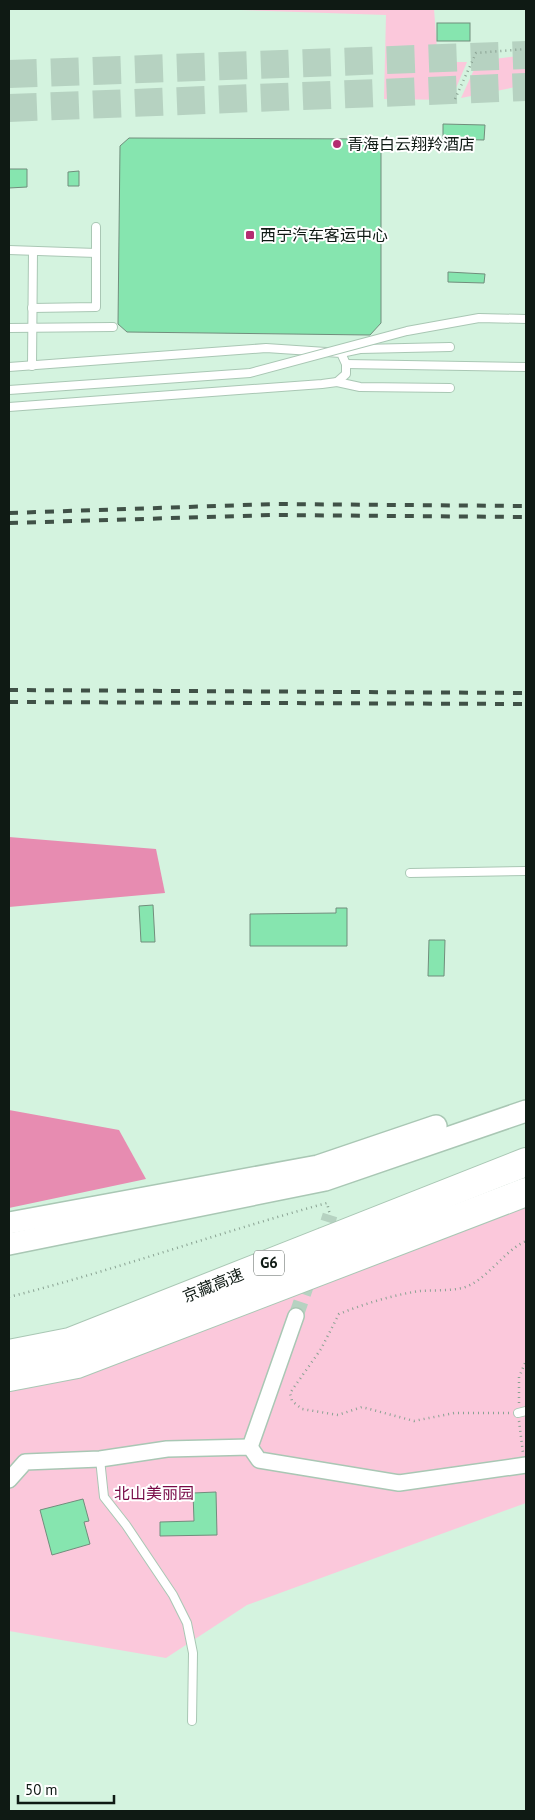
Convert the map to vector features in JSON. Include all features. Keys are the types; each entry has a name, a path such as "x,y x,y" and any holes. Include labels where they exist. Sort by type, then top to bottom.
{"highway":[{"name":"京藏高速","path":"9,1354 70,1342 526,1162"},
{"name":"京藏高速","path":"9,1377 77,1364 526,1192"}],"main road":[{"path":"9,1223 318,1166 526,1096"},
{"path":"9,1244 325,1180 526,1111"}],"street":[{"path":"250,1447 296,1316"},
{"path":"9,1480 25,1462 100,1459 167,1449 250,1447"},
{"path":"250,1447 259,1460 399,1483 526,1465"}],"lane":[{"path":"32,308 96,307 96,227"},
{"path":"9,250 96,253"},
{"path":"32,366 33,250"},
{"path":"9,390 250,373 407,331 479,318 526,319"},
{"path":"9,328 113,327"},
{"path":"9,367 266,348 340,353 360,349 450,346"},
{"path":"337,382 346,374 346,364 340,353"},
{"path":"346,364 526,367"},
{"path":"9,407 337,382 360,387 450,388"},
{"path":"410,873 526,871"},
{"path":"100,1459 104,1497 174,1595 187,1623 193,1653 192,1721"}],"path":[{"path":"455,100 476,54 526,49"},
{"path":"9,1297 56,1285 249,1224 327,1203 330,1215"},
{"path":"522,1412 454,1413 414,1421 362,1407 338,1415 302,1409 292,1401 290,1393 320,1349 339,1314 361,1305 418,1292 464,1288 493,1268 509,1250 526,1241"}],"green space":[{"path":"210,9 434,9 438,62 467,62 451,100 384,99 386,15"},
{"path":"526,55 526,85 461,98 478,61"},
{"name":"北山美丽园","path":"526,1206 526,1503 247,1605 166,1658 9,1631 9,1382"}],"shaded area":[{"path":"9,837 156,849 165,893 9,907"},
{"path":"9,1110 119,1130 146,1179 9,1208"}],"building":[{"path":"437,23 470,23 470,41 437,41"},
{"path":"443,124 485,125 484,140 443,139"},
{"name":"西宁汽车客运中心","path":"129,138 373,139 381,148 381,323 370,335 127,332 118,324 120,146"},
{"path":"9,169 27,169 27,187 9,188"},
{"path":"79,171 79,186 68,186 68,172"},
{"path":"448,272 485,274 484,283 448,282"},
{"path":"153,905 155,942 141,942 139,906"},
{"path":"336,908 347,908 347,946 250,946 250,914 336,913"},
{"path":"429,940 445,940 444,976 428,976"},
{"path":"216,1492 217,1535 160,1536 160,1522 194,1521 193,1493"},
{"path":"83,1499 89,1521 84,1522 90,1544 52,1555 40,1510"}],"tunnel":[{"path":"9,74 526,55"},
{"path":"9,108 526,87"},
{"path":"321,1244 330,1215"},
{"path":"296,1316 311,1272"}],"railway":[{"path":"9,513 275,504 526,506"},
{"path":"9,523 273,515 526,517"},
{"path":"9,690 526,693"},
{"path":"9,702 526,704"}],"place":[{"name":"青海白云翔羚酒店","path":"337,144"},
{"name":"西宁汽车客运中心","path":"250,235"}]}
